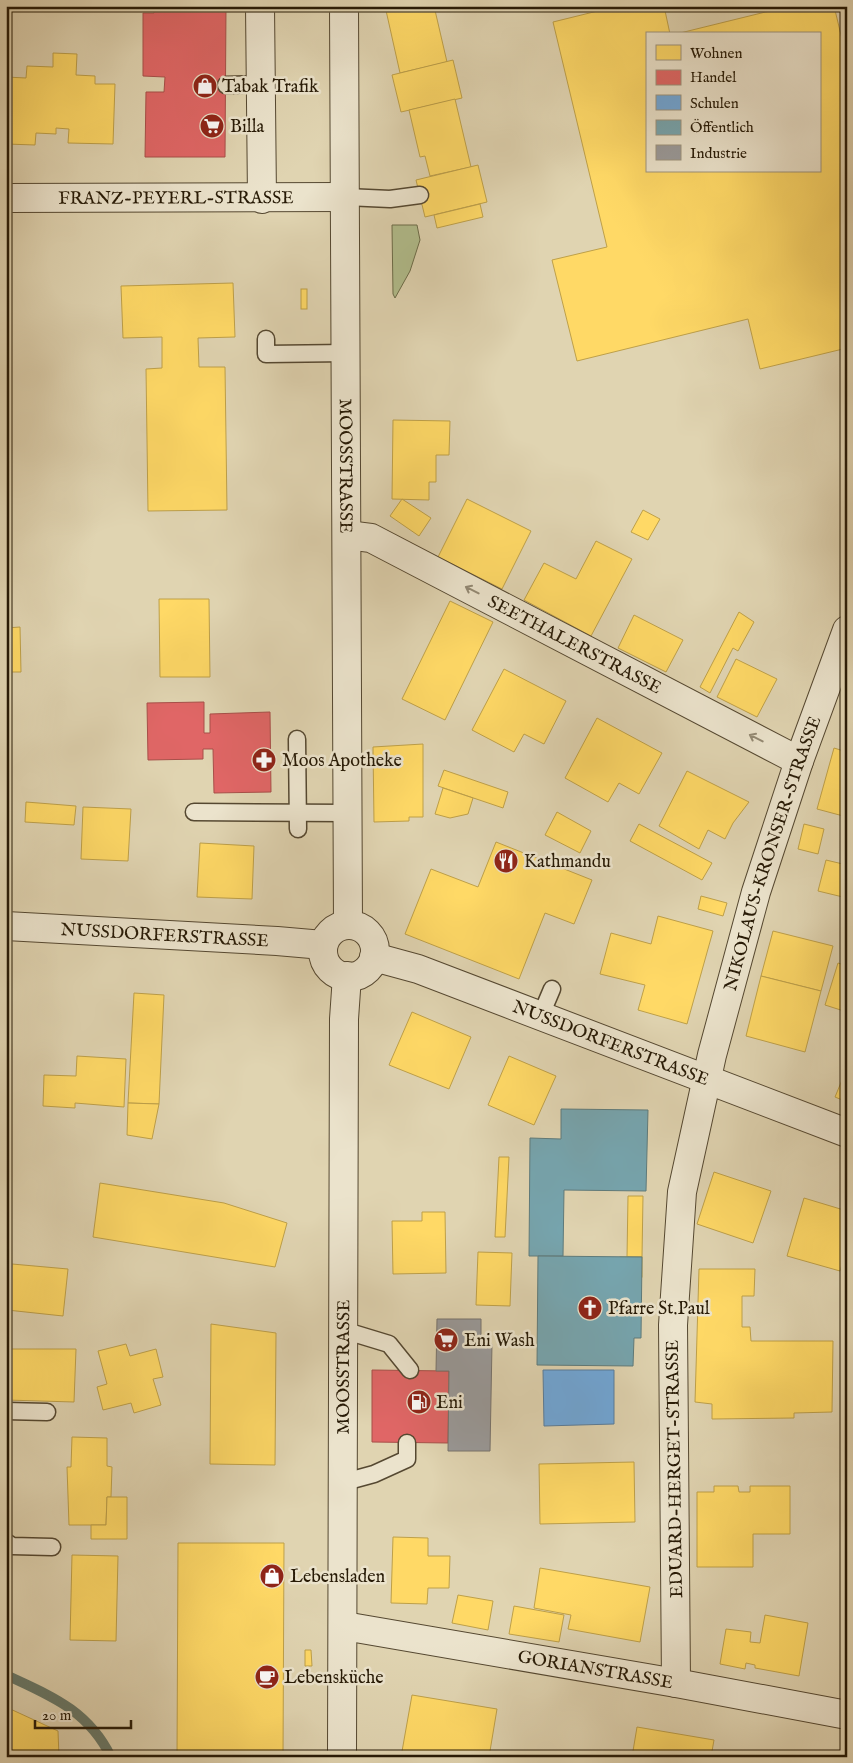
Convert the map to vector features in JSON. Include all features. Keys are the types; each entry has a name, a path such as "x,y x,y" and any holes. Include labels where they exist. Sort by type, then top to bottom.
{"street":[{"path":"260,6 262,198"},
{"name":"MOOSSTRASSE","path":"344,6 348,925"},
{"name":"FRANZ-PEYERL-STRASSE","path":"6,198 262,198 312,195 346,197"},
{"name":"SEETHALERSTRASSE","path":"347,535 371,538 799,761"},
{"name":"NIKOLAUS-KRONSER-STRASSE","path":"706,1078 756,892 799,761 847,630"},
{"path":"348,925 363,929 373,941 374,957 369,967 360,975 347,976 334,973 325,962 323,945 327,936 336,928 348,925"},
{"name":"NUSSDORFERSTRASSE","path":"6,926 323,945"},
{"name":"NUSSDORFERSTRASSE","path":"374,957 418,969 847,1133"},
{"name":"MOOSSTRASSE","path":"342,1757 344,1626 342,1483 345,1139 344,1019 347,976"},
{"name":"EDUARD-HERGET-STRASSE","path":"676,1683 673,1326 682,1192 706,1078"},
{"name":"GORIANSTRASSE","path":"344,1626 676,1683 847,1715"}],"lane":[{"path":"226,85 261,84"},
{"path":"346,197 390,199 420,195"},
{"path":"266,339 266,354 347,353"},
{"path":"297,739 297,821"},
{"path":"194,812 297,821 347,814"},
{"path":"541,1015 552,989"},
{"path":"343,1330 390,1344 410,1370"},
{"path":"6,1411 47,1412"},
{"path":"342,1483 374,1474 407,1459 408,1443"},
{"path":"6,1542 12,1546 52,1547"}],"green space":[{"path":"392,225 417,225 420,240 410,271 395,298 393,294"}],"building: Wohnen":[{"path":"385,6 434,6 447,62 400,73"},
{"path":"618,6 664,6 670,32 646,32 646,172 820,172 820,32 684,32 790,6 834,6 847,60 847,348 760,369 748,319 577,361 552,260 607,247 553,22"},
{"path":"53,53 77,54 76,75 95,76 95,84 115,84 113,144 68,143 69,129 56,128 56,134 36,133 35,145 6,144 6,77 26,78 27,66 53,67"},
{"path":"453,60 462,98 401,112 392,75"},
{"path":"455,99 471,167 430,176 425,156 420,157 409,110"},
{"path":"478,165 487,202 425,217 416,180"},
{"path":"480,204 483,217 437,228 434,215"},
{"path":"233,283 235,337 198,338 199,367 225,367 227,510 148,511 146,369 162,368 162,337 123,338 121,286"},
{"path":"301,289 307,289 307,309 301,309"},
{"path":"393,420 450,421 449,455 436,455 436,482 429,482 429,500 392,499"},
{"path":"402,499 431,518 419,536 390,516"},
{"path":"467,499 531,531 502,589 438,557"},
{"path":"643,510 660,519 648,540 631,532"},
{"path":"596,541 632,559 591,636 524,600 544,563 576,579"},
{"path":"159,599 209,599 210,677 160,677"},
{"path":"450,601 493,622 445,720 402,699"},
{"path":"739,612 754,622 738,651 733,648 710,693 700,687"},
{"path":"634,615 683,640 666,672 618,648"},
{"path":"20,627 21,672 6,672 6,628"},
{"path":"736,659 777,679 757,717 717,697"},
{"path":"504,669 566,701 544,744 524,734 514,752 472,730"},
{"path":"597,718 662,753 639,794 619,783 608,802 565,778"},
{"path":"423,744 423,817 409,817 409,821 374,822 373,747"},
{"path":"834,748 847,752 847,817 817,809"},
{"path":"444,770 508,792 503,808 438,786"},
{"path":"687,771 749,802 733,823 725,839 708,830 699,849 659,826"},
{"path":"443,788 473,798 468,814 450,818 435,814"},
{"path":"26,802 76,806 74,825 25,822"},
{"path":"83,807 131,809 128,861 81,859"},
{"path":"557,812 591,831 580,853 545,835"},
{"path":"639,824 712,863 702,880 630,841"},
{"path":"804,824 824,829 818,854 798,849"},
{"path":"496,842 592,880 574,924 545,913 519,979 405,934 431,869 478,887"},
{"path":"200,843 254,846 252,899 197,897"},
{"path":"826,860 847,865 847,898 818,891"},
{"path":"701,896 727,903 723,916 698,909"},
{"path":"658,916 713,931 687,1024 638,1010 645,985 600,974 611,933 651,944"},
{"path":"773,931 833,946 821,991 761,976"},
{"path":"838,963 847,966 847,1012 825,1005"},
{"path":"761,976 821,991 805,1052 746,1036"},
{"path":"134,993 164,995 159,1104 128,1103"},
{"path":"412,1012 471,1037 449,1089 389,1065"},
{"path":"77,1056 126,1059 124,1107 75,1103 75,1108 43,1106 44,1075 76,1076"},
{"path":"509,1056 556,1076 534,1125 488,1105"},
{"path":"847,1068 847,1102 835,1097"},
{"path":"128,1103 159,1104 152,1139 127,1135"},
{"path":"499,1157 509,1157 505,1237 495,1237"},
{"path":"714,1172 771,1191 753,1243 697,1224"},
{"path":"100,1183 224,1203 287,1223 275,1267 93,1237"},
{"path":"628,1196 643,1196 642,1257 627,1257"},
{"path":"804,1198 847,1211 847,1247 840,1271 787,1256"},
{"path":"422,1212 445,1212 446,1273 393,1274 392,1221 422,1221"},
{"path":"478,1252 512,1253 510,1306 476,1305"},
{"path":"620,1257 642,1257 642,1277 620,1277"},
{"path":"12,1264 68,1269 63,1316 7,1310"},
{"path":"699,1269 755,1269 754,1296 742,1296 742,1327 750,1327 751,1341 833,1341 832,1412 794,1413 794,1418 712,1419 712,1404 695,1402"},
{"path":"211,1324 276,1333 275,1465 210,1464"},
{"path":"126,1344 130,1356 156,1349 163,1377 153,1379 161,1405 134,1413 131,1403 103,1410 97,1387 107,1384 98,1351"},
{"path":"6,1349 76,1349 74,1402 6,1400"},
{"path":"72,1437 107,1438 107,1466 112,1467 111,1497 107,1497 106,1525 69,1525 67,1467 71,1467"},
{"path":"634,1462 635,1522 540,1524 539,1464"},
{"path":"714,1486 738,1486 739,1492 750,1492 750,1486 790,1486 790,1534 753,1534 753,1567 697,1567 697,1492 714,1492"},
{"path":"107,1497 127,1497 127,1539 91,1539 91,1525 106,1525"},
{"path":"393,1537 428,1538 428,1556 450,1556 449,1588 428,1588 427,1604 391,1603"},
{"path":"178,1543 284,1543 283,1757 177,1757"},
{"path":"72,1555 118,1556 116,1641 70,1640"},
{"path":"540,1568 650,1587 640,1642 568,1629 571,1615 534,1608"},
{"path":"458,1595 493,1601 488,1630 452,1623"},
{"path":"514,1606 564,1615 559,1642 509,1634"},
{"path":"765,1615 808,1623 799,1676 755,1668 755,1665 746,1663 745,1669 720,1664 726,1629 751,1632 750,1642 760,1643"},
{"path":"305,1650 311,1650 312,1666 305,1666"},
{"path":"412,1695 497,1709 489,1757 401,1757"},
{"path":"6,1707 58,1731 59,1757 6,1757"},
{"path":"637,1727 714,1740 711,1757 632,1757"}],"building: Handel":[{"path":"154,6 226,6 225,157 145,157 146,92 164,92 165,77 143,76 143,13 154,13"},
{"path":"204,702 204,733 210,733 210,714 270,712 271,792 214,793 213,749 203,749 203,759 148,760 147,703"},
{"path":"372,1370 449,1371 448,1443 372,1442"}],"building: Schulen":[{"path":"543,1370 614,1370 614,1424 544,1426"}],"building: Öffentlich":[{"path":"561,1109 648,1110 646,1191 564,1190 563,1256 529,1256 530,1138 561,1139"},
{"name":"Pfarre St.Paul","path":"538,1256 642,1257 641,1338 634,1338 633,1366 537,1365"}],"building: Industrie":[{"path":"437,1319 481,1319 481,1343 492,1344 490,1451 448,1451 449,1371 436,1371"}],"waterway":[{"path":"6,1675 53,1698 80,1716 102,1741 111,1757"}],"place":[{"name":"Tabak Trafik","path":"205,86"},
{"name":"Billa","path":"212,126"},
{"name":"Moos Apotheke","path":"264,760"},
{"name":"Kathmandu","path":"506,861"},
{"name":"Pfarre St.Paul","path":"590,1308"},
{"name":"Eni Wash","path":"446,1340"},
{"name":"Eni","path":"419,1402"},
{"name":"Lebensladen","path":"272,1576"},
{"name":"Lebensküche","path":"267,1677"}]}
